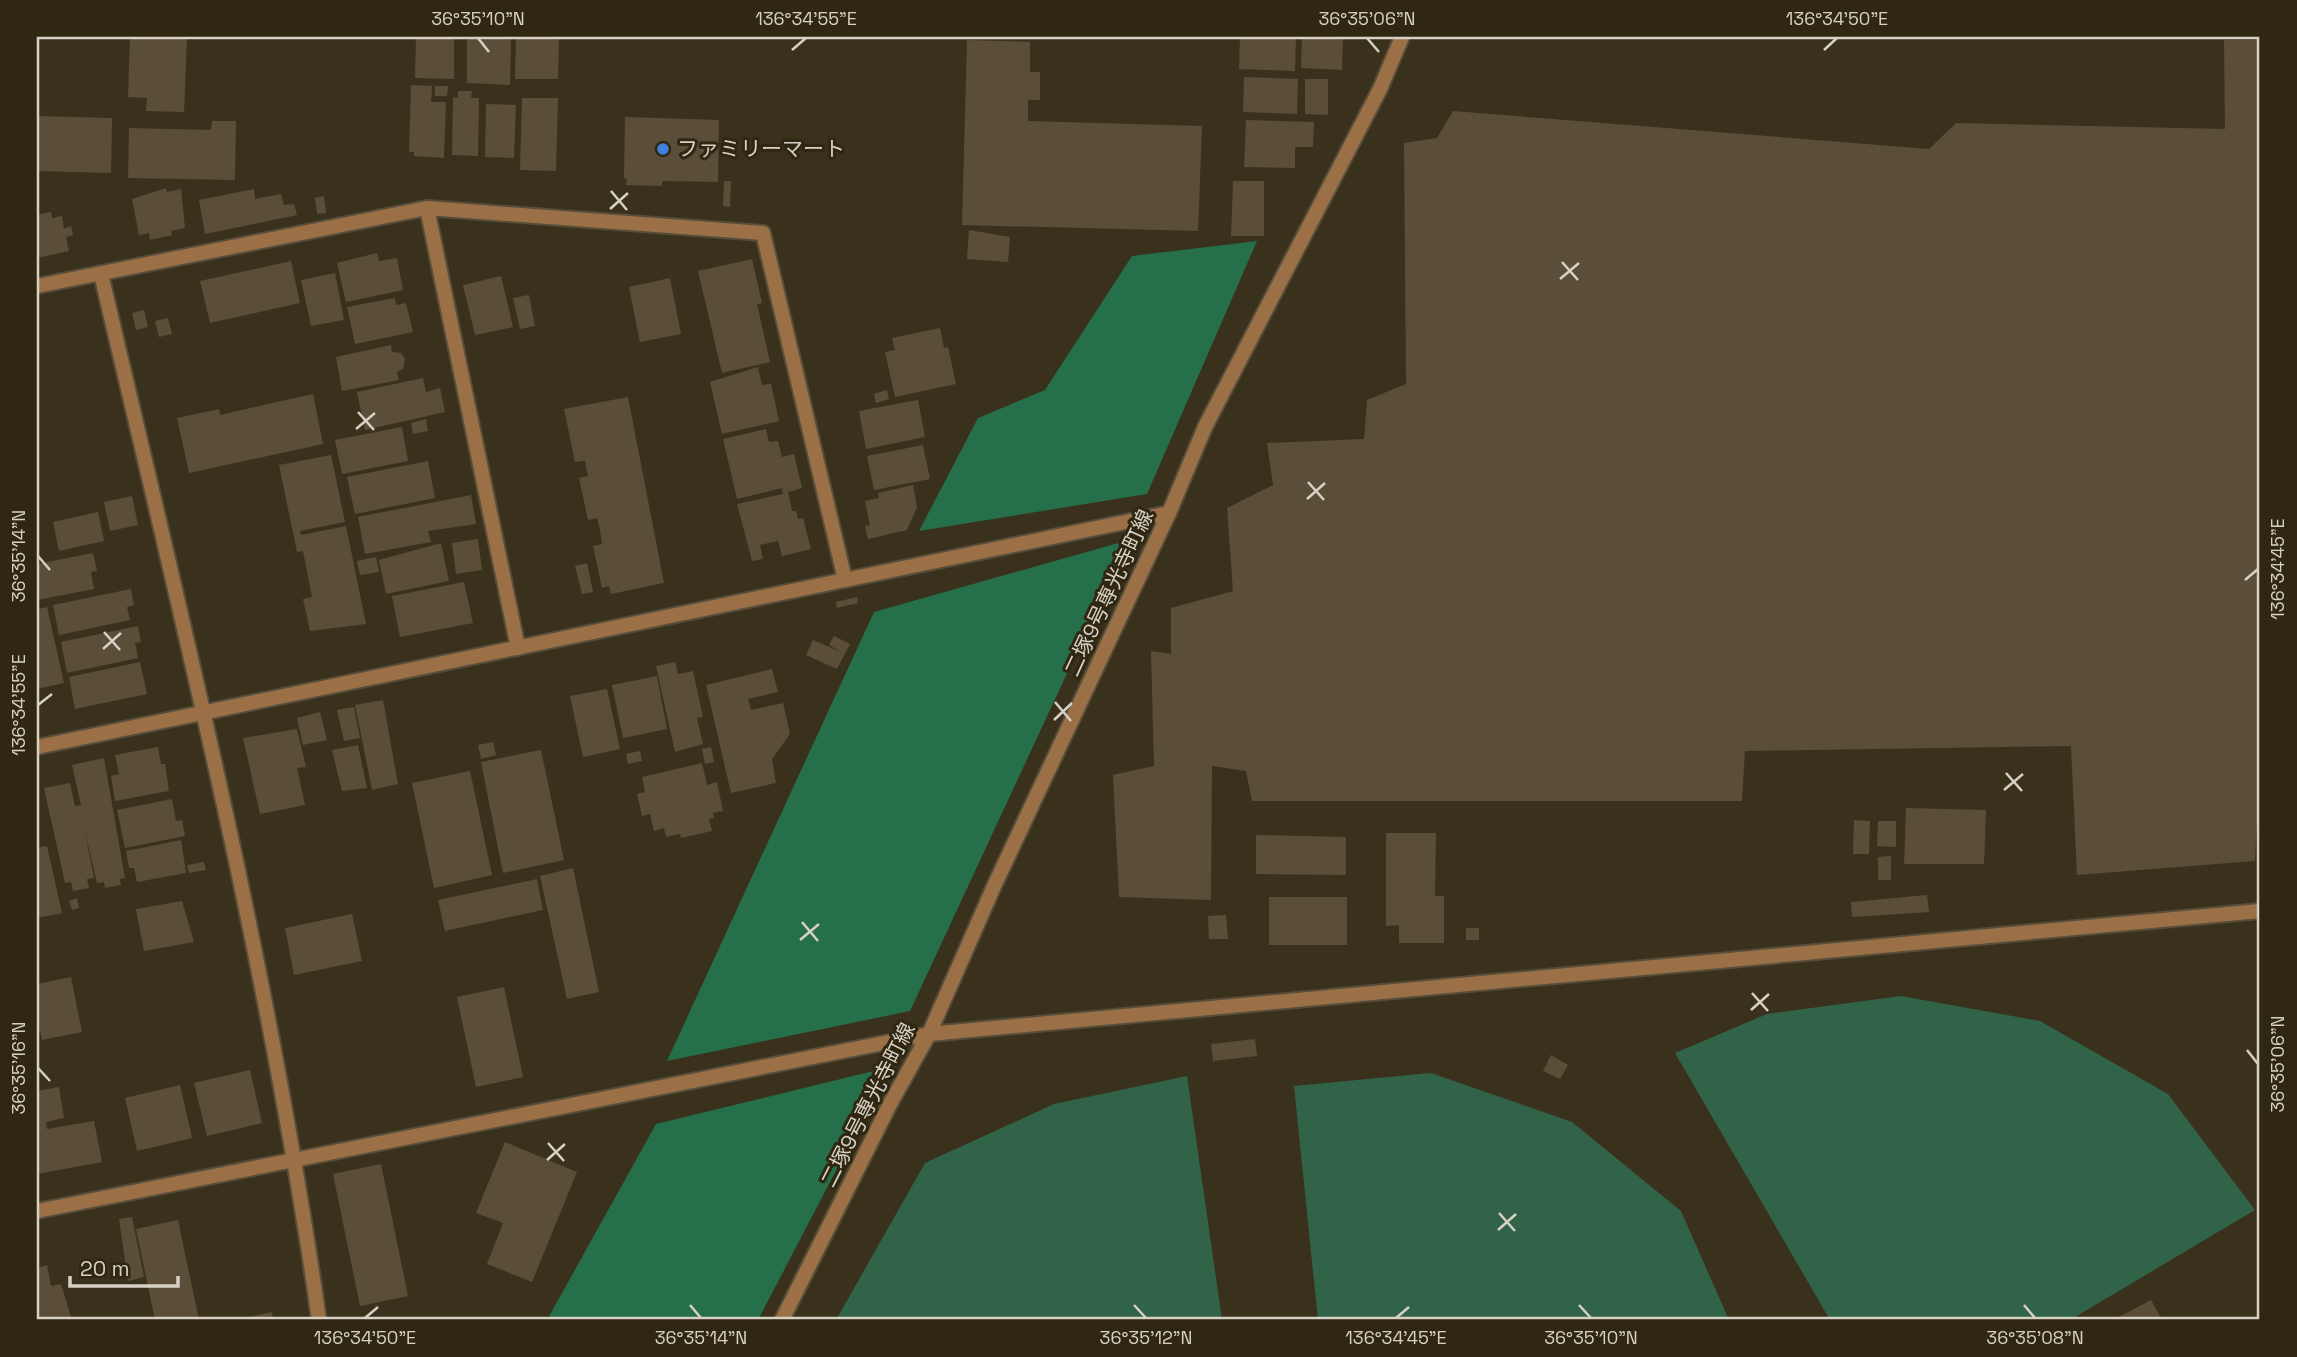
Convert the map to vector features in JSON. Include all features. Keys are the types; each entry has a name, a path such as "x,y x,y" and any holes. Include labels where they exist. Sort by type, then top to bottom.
{"street":[{"name":"二塚9号専光寺町線","path":"782,1320 890,1104 929,1034 995,884 1169,513 1205,427 1380,89 1402,37"},
{"path":"37,286 427,208 763,233 845,580"},
{"path":"427,208 518,648"},
{"path":"101,274 204,713 296,1159 319,1320"},
{"path":"37,747 1169,513"},
{"path":"37,1210 929,1034 2260,911"}],"green space":[{"path":"1257,241 1147,494 919,531 978,418 1045,390 1132,256"},
{"path":"1129,540 910,1011 667,1061 874,612"},
{"path":"1901,996 2040,1021 2168,1094 2255,1210 2070,1320 1830,1320 1675,1053 1767,1014"},
{"path":"890,1067 758,1320 547,1320 656,1124"},
{"path":"1431,1073 1572,1122 1681,1211 1729,1320 1318,1320 1294,1086"},
{"path":"1187,1076 1222,1320 836,1320 925,1163 1054,1104"}],"building":[{"path":"130,37 187,37 184,112 146,111 147,98 128,97"},
{"path":"416,37 454,37 454,79 415,78"},
{"path":"467,37 511,37 510,85 467,83"},
{"path":"516,37 559,37 558,79 515,79"},
{"path":"1240,37 1296,37 1295,71 1239,69"},
{"path":"1302,37 1343,37 1342,70 1301,68"},
{"path":"967,40 1030,42 1030,72 1040,72 1040,100 1028,100 1028,121 1202,126 1198,231 962,225"},
{"path":"2224,40 2260,40 2260,756 2255,861 2077,875 2071,746 1745,751 1742,801 1252,801 1246,771 1212,766 1211,900 1119,897 1113,775 1154,766 1151,651 1171,654 1171,608 1233,591 1227,508 1273,485 1267,443 1364,439 1367,400 1406,384 1404,143 1437,138 1453,111 1929,149 1956,123 2225,129"},
{"path":"1244,77 1298,79 1297,114 1243,112"},
{"path":"1305,79 1328,79 1328,115 1305,114"},
{"path":"411,85 432,86 431,102 446,102 444,158 414,156 414,152 409,152"},
{"path":"435,86 448,86 447,96 435,96"},
{"path":"458,91 472,91 471,98 479,98 478,156 452,155 453,97 458,98"},
{"path":"522,98 558,98 556,171 520,170"},
{"path":"486,104 516,105 514,158 485,157"},
{"path":"37,116 112,118 111,173 37,171"},
{"path":"625,117 719,120 718,182 662,181 662,186 626,185"},
{"path":"1246,120 1314,122 1313,147 1295,147 1295,168 1244,167"},
{"path":"212,121 236,121 235,180 128,178 129,128 211,130"},
{"path":"724,181 731,181 730,207 723,206"},
{"path":"1233,181 1264,181 1264,236 1231,236"},
{"path":"166,188 167,192 181,189 185,228 171,231 172,235 150,240 149,233 139,235 132,199"},
{"path":"254,189 255,199 281,194 284,205 294,204 297,215 205,234 199,200"},
{"path":"324,196 326,213 317,214 315,198"},
{"path":"51,212 52,218 62,216 64,229 71,226 73,235 66,237 69,251 37,258 37,215"},
{"path":"969,230 1010,237 1008,262 967,259"},
{"path":"377,253 379,261 397,258 403,290 346,302 337,263"},
{"path":"752,259 762,303 757,304 770,362 722,373 698,271"},
{"path":"291,261 300,303 210,323 200,281"},
{"path":"335,273 344,320 311,326 301,280"},
{"path":"501,276 513,327 475,335 463,285"},
{"path":"670,278 681,334 640,342 629,287"},
{"path":"529,295 535,326 520,329 513,298"},
{"path":"395,298 396,305 406,303 413,332 355,344 347,307"},
{"path":"144,310 148,327 136,330 132,313"},
{"path":"168,318 172,334 159,337 155,321"},
{"path":"940,328 944,348 948,347 956,384 895,397 885,352 895,350 892,338"},
{"path":"391,345 392,352 401,353 405,359 403,369 397,372 399,380 342,391 336,357"},
{"path":"758,367 762,385 771,384 779,421 722,434 710,382"},
{"path":"423,378 426,392 440,388 445,412 365,430 357,392"},
{"path":"887,390 889,399 876,403 874,394"},
{"path":"313,394 323,444 189,473 177,418 219,409 220,415"},
{"path":"628,397 664,583 611,594 609,586 602,588 593,546 602,544 600,530 597,518 588,520 579,478 588,476 585,461 575,462 564,409"},
{"path":"918,400 925,437 866,449 859,411"},
{"path":"426,419 428,431 413,434 411,423"},
{"path":"402,427 408,461 342,474 335,440"},
{"path":"766,429 769,442 778,441 782,457 794,454 802,488 788,492 792,511 796,511 798,519 803,518 811,549 782,556 778,541 760,545 763,559 752,561 737,504 783,494 782,488 737,499 723,439"},
{"path":"923,445 930,479 874,490 867,456"},
{"path":"331,455 345,522 300,531 301,535 346,526 366,624 310,631 303,599 312,597 303,551 297,552 279,465"},
{"path":"428,461 435,498 355,514 347,477"},
{"path":"913,485 917,507 907,530 868,539 865,526 870,525 865,501 879,498 878,493"},
{"path":"471,495 476,524 428,531 431,542 365,554 358,517"},
{"path":"132,496 138,525 110,531 104,502"},
{"path":"98,512 104,541 59,551 53,522"},
{"path":"478,539 482,570 456,574 452,543"},
{"path":"441,543 449,581 386,594 379,560"},
{"path":"93,553 97,571 91,572 94,589 37,600 37,564"},
{"path":"376,557 379,572 360,575 357,561"},
{"path":"587,563 593,592 582,594 575,566"},
{"path":"464,582 473,623 400,637 392,596"},
{"path":"131,589 134,605 127,607 130,620 59,635 53,605"},
{"path":"857,597 858,603 837,608 836,602"},
{"path":"47,607 64,683 41,688 37,686 37,609"},
{"path":"138,626 141,642 135,643 138,658 67,673 61,642"},
{"path":"834,636 850,644 837,669 806,655 813,640 841,652 829,645"},
{"path":"140,662 147,694 75,709 69,677"},
{"path":"675,662 678,674 693,671 703,717 697,718 703,744 675,752 656,666"},
{"path":"772,669 778,692 748,699 751,710 783,703 790,734 772,759 776,783 731,793 706,685"},
{"path":"657,676 667,729 623,738 612,685"},
{"path":"607,689 620,749 583,757 570,696"},
{"path":"383,700 398,784 372,790 355,705"},
{"path":"354,707 360,738 344,741 337,710"},
{"path":"320,712 327,740 303,745 297,718"},
{"path":"297,729 306,767 297,768 305,805 260,814 243,738"},
{"path":"493,742 496,755 481,759 478,745"},
{"path":"358,745 367,788 342,791 332,750"},
{"path":"158,747 161,764 165,764 169,791 115,801 111,776 119,774 115,755"},
{"path":"711,747 714,762 705,764 702,749"},
{"path":"541,750 564,860 503,873 481,762"},
{"path":"640,751 642,761 628,764 626,754"},
{"path":"104,758 125,878 120,879 121,885 105,888 104,882 97,883 84,827 94,878 87,879 89,888 73,891 71,882 65,883 44,788 70,783 75,806 81,805 72,765"},
{"path":"702,763 707,785 717,782 723,811 713,813 714,818 709,819 712,831 681,838 680,834 666,837 664,828 654,831 650,814 642,816 637,794 645,792 642,777"},
{"path":"470,771 492,875 434,888 412,783"},
{"path":"172,799 176,821 182,820 185,836 125,848 117,810"},
{"path":"1906,808 1986,810 1984,864 1904,864"},
{"path":"1854,820 1870,821 1869,854 1853,854"},
{"path":"1878,821 1896,821 1896,847 1877,846"},
{"path":"1386,833 1436,833 1435,896 1444,896 1444,943 1399,943 1399,925 1386,926"},
{"path":"1256,835 1346,837 1346,875 1256,874"},
{"path":"181,840 186,873 137,882 134,868 129,868 126,851"},
{"path":"47,846 62,913 37,918 37,848"},
{"path":"1891,856 1891,880 1878,880 1878,857"},
{"path":"204,862 206,870 189,873 187,865"},
{"path":"573,868 599,992 567,999 540,876"},
{"path":"537,879 543,910 445,931 438,900"},
{"path":"1927,895 1929,912 1852,917 1851,902"},
{"path":"1269,897 1347,897 1347,945 1269,945"},
{"path":"77,898 79,908 72,910 69,901"},
{"path":"182,901 194,942 144,951 136,909"},
{"path":"352,914 362,961 294,975 285,928"},
{"path":"1226,915 1228,939 1209,939 1208,916"},
{"path":"1466,928 1479,928 1479,940 1466,940"},
{"path":"71,977 82,1032 42,1040 40,1031 37,1031 37,984"},
{"path":"504,987 523,1077 476,1087 457,997"},
{"path":"1255,1039 1257,1056 1213,1061 1211,1044"},
{"path":"1551,1055 1568,1065 1560,1079 1543,1071"},
{"path":"250,1070 262,1123 207,1136 194,1083"},
{"path":"180,1085 192,1138 137,1151 125,1098"},
{"path":"59,1087 64,1118 46,1122 47,1129 94,1121 102,1162 37,1174 37,1091"},
{"path":"505,1142 577,1172 532,1282 487,1264 503,1223 476,1213"},
{"path":"381,1164 408,1296 360,1306 333,1174"},
{"path":"132,1217 144,1277 128,1281 119,1219"},
{"path":"178,1220 199,1320 155,1320 136,1229"},
{"path":"47,1265 51,1286 61,1284 72,1320 37,1320 37,1268"},
{"path":"2151,1300 2162,1320 2113,1320"},
{"path":"272,1312 273,1320 238,1320 238,1319"}],"place":[{"name":"ファミリーマート","path":"663,149"}]}
